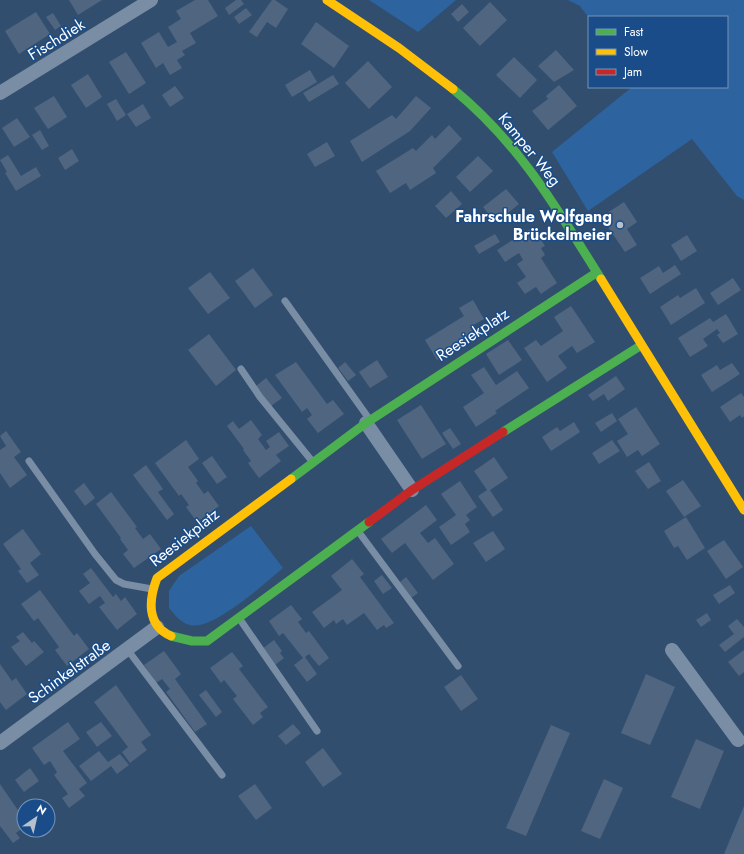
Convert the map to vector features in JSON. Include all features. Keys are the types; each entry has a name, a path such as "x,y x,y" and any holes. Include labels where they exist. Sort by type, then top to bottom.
{"street":[{"name":"Fischdiek","path":"0,93 151,0"},
{"name":"Kamper Weg","path":"327,0 438,76 471,103 494,125 518,153 548,193 640,346 744,510"},
{"name":"Reesiekplatz","path":"157,627 151,605 152,589 157,578 368,421 596,273"},
{"path":"157,627 164,633 178,640 196,642 207,641 412,490 640,346"},
{"path":"368,421 412,490"},
{"name":"Schinkelstraße","path":"3,738 157,627"},
{"path":"672,650 742,742"}],"lane":[{"path":"285,301 368,421"},
{"path":"241,369 260,397 313,462"},
{"path":"29,461 95,554 116,580 124,584 152,589"},
{"path":"358,531 458,666"},
{"path":"238,618 316,731"},
{"path":"127,649 222,775"}],"shaded area":[{"path":"369,0 456,0 418,32"},
{"path":"568,0 744,0 744,200 737,196 692,139 588,211 552,152 631,88 728,88 728,16 588,17 580,6"},
{"path":"251,526 283,568 252,594 225,614 212,621 200,625 190,625 181,621 169,608 169,591 179,576"}],"building":[{"path":"69,0 102,0 78,15"},
{"path":"195,0 208,0 218,16 190,33 196,43 182,51 185,55 177,60 182,68 170,75 163,63 156,68 141,43 159,32 168,47 177,42 168,27 181,19 176,11"},
{"path":"236,0 241,0 244,4 229,15 225,8"},
{"path":"272,0 275,0 288,9 276,28 267,22 257,37 249,32"},
{"path":"490,2 507,20 480,46 463,28"},
{"path":"462,4 469,12 458,22 451,14"},
{"path":"246,8 252,15 239,24 234,17"},
{"path":"36,12 50,34 19,54 5,31"},
{"path":"53,13 61,26 55,30 46,17"},
{"path":"316,22 349,46 334,68 301,44"},
{"path":"556,50 574,70 554,82 538,66"},
{"path":"126,52 146,83 129,94 109,62"},
{"path":"514,57 537,80 520,98 496,75"},
{"path":"368,61 392,87 369,109 345,83"},
{"path":"310,70 317,82 292,97 285,85"},
{"path":"88,74 102,97 86,108 71,85"},
{"path":"333,75 339,84 309,102 303,93"},
{"path":"559,85 577,106 548,130 532,111 548,99 546,96"},
{"path":"175,86 184,98 170,107 162,95"},
{"path":"54,96 67,117 48,129 34,108"},
{"path":"416,96 431,108 410,131 362,162 350,141 392,115 396,119"},
{"path":"116,99 126,115 117,121 107,104"},
{"path":"143,104 151,118 136,127 127,114"},
{"path":"17,118 30,137 14,147 2,128"},
{"path":"449,125 462,139 433,168 436,173 410,190 406,183 390,193 376,171 413,148 416,151 432,135 435,139"},
{"path":"40,130 49,146 42,150 32,135"},
{"path":"327,142 335,156 315,167 307,154"},
{"path":"72,149 79,161 65,170 58,158"},
{"path":"8,155 21,176 36,167 41,176 16,191 5,173 7,172 0,160"},
{"path":"478,156 493,171 470,192 456,177"},
{"path":"506,189 519,204 496,223 483,207"},
{"path":"451,191 462,204 446,218 435,206"},
{"name":"Fahrschule Wolfgang Brückelmeier","path":"624,202 637,222 627,229 637,245 625,252 601,217"},
{"path":"533,227 545,246 541,248 545,255 541,258 557,283 541,294 536,287 525,294 517,283 526,277 517,264 523,260 519,253 505,262 497,250"},
{"path":"495,234 500,242 479,254 474,246"},
{"path":"687,235 697,251 681,261 671,245"},
{"path":"675,265 681,274 650,294 640,278 659,266 663,273"},
{"path":"253,268 273,295 255,308 235,281"},
{"path":"210,272 230,298 208,314 188,288"},
{"path":"733,278 741,290 718,305 710,293"},
{"path":"696,288 705,303 671,325 660,307 678,295 680,298"},
{"path":"473,300 484,319 470,327 476,337 437,360 425,340 464,316 459,308"},
{"path":"571,306 595,342 577,353 572,346 558,356 567,368 547,382 524,348 536,340 541,346 563,331 554,317"},
{"path":"726,314 738,334 723,343 717,335 720,333 717,329 703,339 708,346 690,357 678,338 710,318 713,322"},
{"path":"209,334 236,370 216,386 188,350"},
{"path":"508,340 522,360 499,375 486,354"},
{"path":"377,360 388,377 370,388 359,372"},
{"path":"296,362 327,404 333,400 344,414 318,433 307,419 312,415 307,408 302,412 275,375"},
{"path":"345,362 356,375 348,381 338,368"},
{"path":"732,363 740,374 712,392 701,375 717,365 720,370"},
{"path":"484,367 496,385 517,371 529,388 495,411 497,413 476,427 463,407 484,393 471,375"},
{"path":"616,376 625,389 608,401 604,394 593,401 588,395"},
{"path":"266,378 282,398 271,406 256,386"},
{"path":"741,393 744,397 744,416 742,418 740,415 730,422 720,407"},
{"path":"421,405 446,444 422,459 397,420"},
{"path":"636,407 660,444 642,456 638,450 627,457 617,441 628,434 618,419"},
{"path":"612,413 617,421 601,432 595,423"},
{"path":"251,420 262,435 258,439 266,450 270,447 266,441 279,432 289,446 276,455 281,461 259,478 248,463 251,461 243,450 244,449 227,426 233,421 239,429"},
{"path":"574,422 580,432 551,451 542,437 557,427 560,431"},
{"path":"450,428 461,444 453,449 442,433"},
{"path":"6,431 21,452 14,457 27,475 10,488 0,473 0,450 6,446 0,436"},
{"path":"186,440 199,459 188,467 198,481 196,483 204,494 208,491 219,506 197,522 186,507 189,505 181,494 179,496 155,463"},
{"path":"612,440 620,451 599,464 592,453"},
{"path":"212,456 227,477 217,484 202,463"},
{"path":"494,457 508,478 490,490 503,510 493,517 478,496 487,490 474,471"},
{"path":"649,462 661,481 648,489 635,471"},
{"path":"146,465 163,489 158,492 174,514 167,520 133,475"},
{"path":"683,480 701,506 684,517 666,491"},
{"path":"460,481 477,507 466,515 470,520 465,524 470,532 451,545 439,527 456,515 441,494"},
{"path":"84,483 95,498 85,506 74,491"},
{"path":"111,492 137,527 135,528 143,539 150,534 161,549 134,568 123,554 128,550 120,539 121,538 96,504"},
{"path":"426,505 437,520 420,533 428,543 435,538 454,564 433,580 405,543 392,553 381,539"},
{"path":"686,517 705,548 687,560 678,546 674,548 664,531"},
{"path":"23,529 41,554 30,563 39,575 27,583 18,571 21,569 3,544"},
{"path":"493,531 505,549 486,562 473,543"},
{"path":"724,540 743,567 726,579 707,551"},
{"path":"352,559 364,574 360,577 394,623 386,628 384,625 377,630 364,613 347,625 343,619 336,624 334,620 324,628 312,612 342,590 331,576"},
{"path":"91,568 113,597 116,594 121,601 125,597 137,614 117,630 99,607 105,603 100,596 89,604 79,591 90,583 83,574"},
{"path":"382,575 392,588 383,594 374,581"},
{"path":"406,577 418,593 411,598 400,582"},
{"path":"730,585 735,593 719,604 713,595"},
{"path":"40,590 74,636 77,633 89,649 67,666 55,650 59,647 38,618 34,621 21,604"},
{"path":"291,605 302,619 298,622 306,633 309,631 329,658 319,666 309,654 305,657 317,674 307,682 294,665 303,658 283,633 279,636 269,621"},
{"path":"707,613 711,620 701,627 696,620"},
{"path":"737,619 744,627 744,637 725,652 719,645 734,634 728,626"},
{"path":"23,632 32,643 34,641 44,652 26,666 11,647 20,641 16,637"},
{"path":"274,640 282,651 280,653 284,658 274,666 262,649"},
{"path":"744,650 744,672 739,676 728,662"},
{"path":"164,651 181,674 175,679 207,724 195,732 166,692 170,689 162,679 156,683 144,665"},
{"path":"232,652 243,666 239,669 268,707 260,713 263,717 253,725 233,699 237,696 224,680 221,683 210,668"},
{"path":"0,664 12,681 16,678 27,694 6,710 0,702"},
{"path":"646,674 675,687 650,745 621,733"},
{"path":"461,675 478,699 461,711 444,687"},
{"path":"116,685 151,735 141,742 147,750 130,763 122,752 128,747 94,702"},
{"path":"206,690 222,712 216,717 199,695"},
{"path":"68,722 80,739 63,751 87,783 79,789 85,796 69,808 62,798 68,794 54,775 57,772 50,761 44,765 32,748"},
{"path":"101,722 112,736 97,747 86,732"},
{"path":"293,724 301,733 286,745 278,736"},
{"path":"551,725 570,733 526,836 506,828"},
{"path":"696,739 724,751 700,809 671,797"},
{"path":"323,748 342,774 323,787 305,762"},
{"path":"99,751 108,762 120,754 129,765 117,774 111,766 91,781 79,766"},
{"path":"30,768 39,781 24,792 15,780"},
{"path":"604,779 623,788 600,839 581,831"},
{"path":"0,784 16,807 16,838 20,838 13,843 0,826"},
{"path":"255,784 272,808 256,820 238,796"},
{"path":"744,806 744,854 724,854"}],"traffic: fast":[{"path":"453,89 477,110 517,154 552,202 601,279"},
{"path":"291,479 366,423 596,273"},
{"path":"503,432 640,346"},
{"path":"171,636 192,641 207,641 369,522"}],"traffic: slow":[{"path":"327,0 399,48 453,89"},
{"path":"601,279 744,510"},
{"path":"171,636 163,631 153,618 151,603 157,578 291,479"}],"traffic: jam":[{"path":"369,522 412,490 503,432"}],"place":[{"name":"Fahrschule Wolfgang Brückelmeier","path":"620,225"}]}
